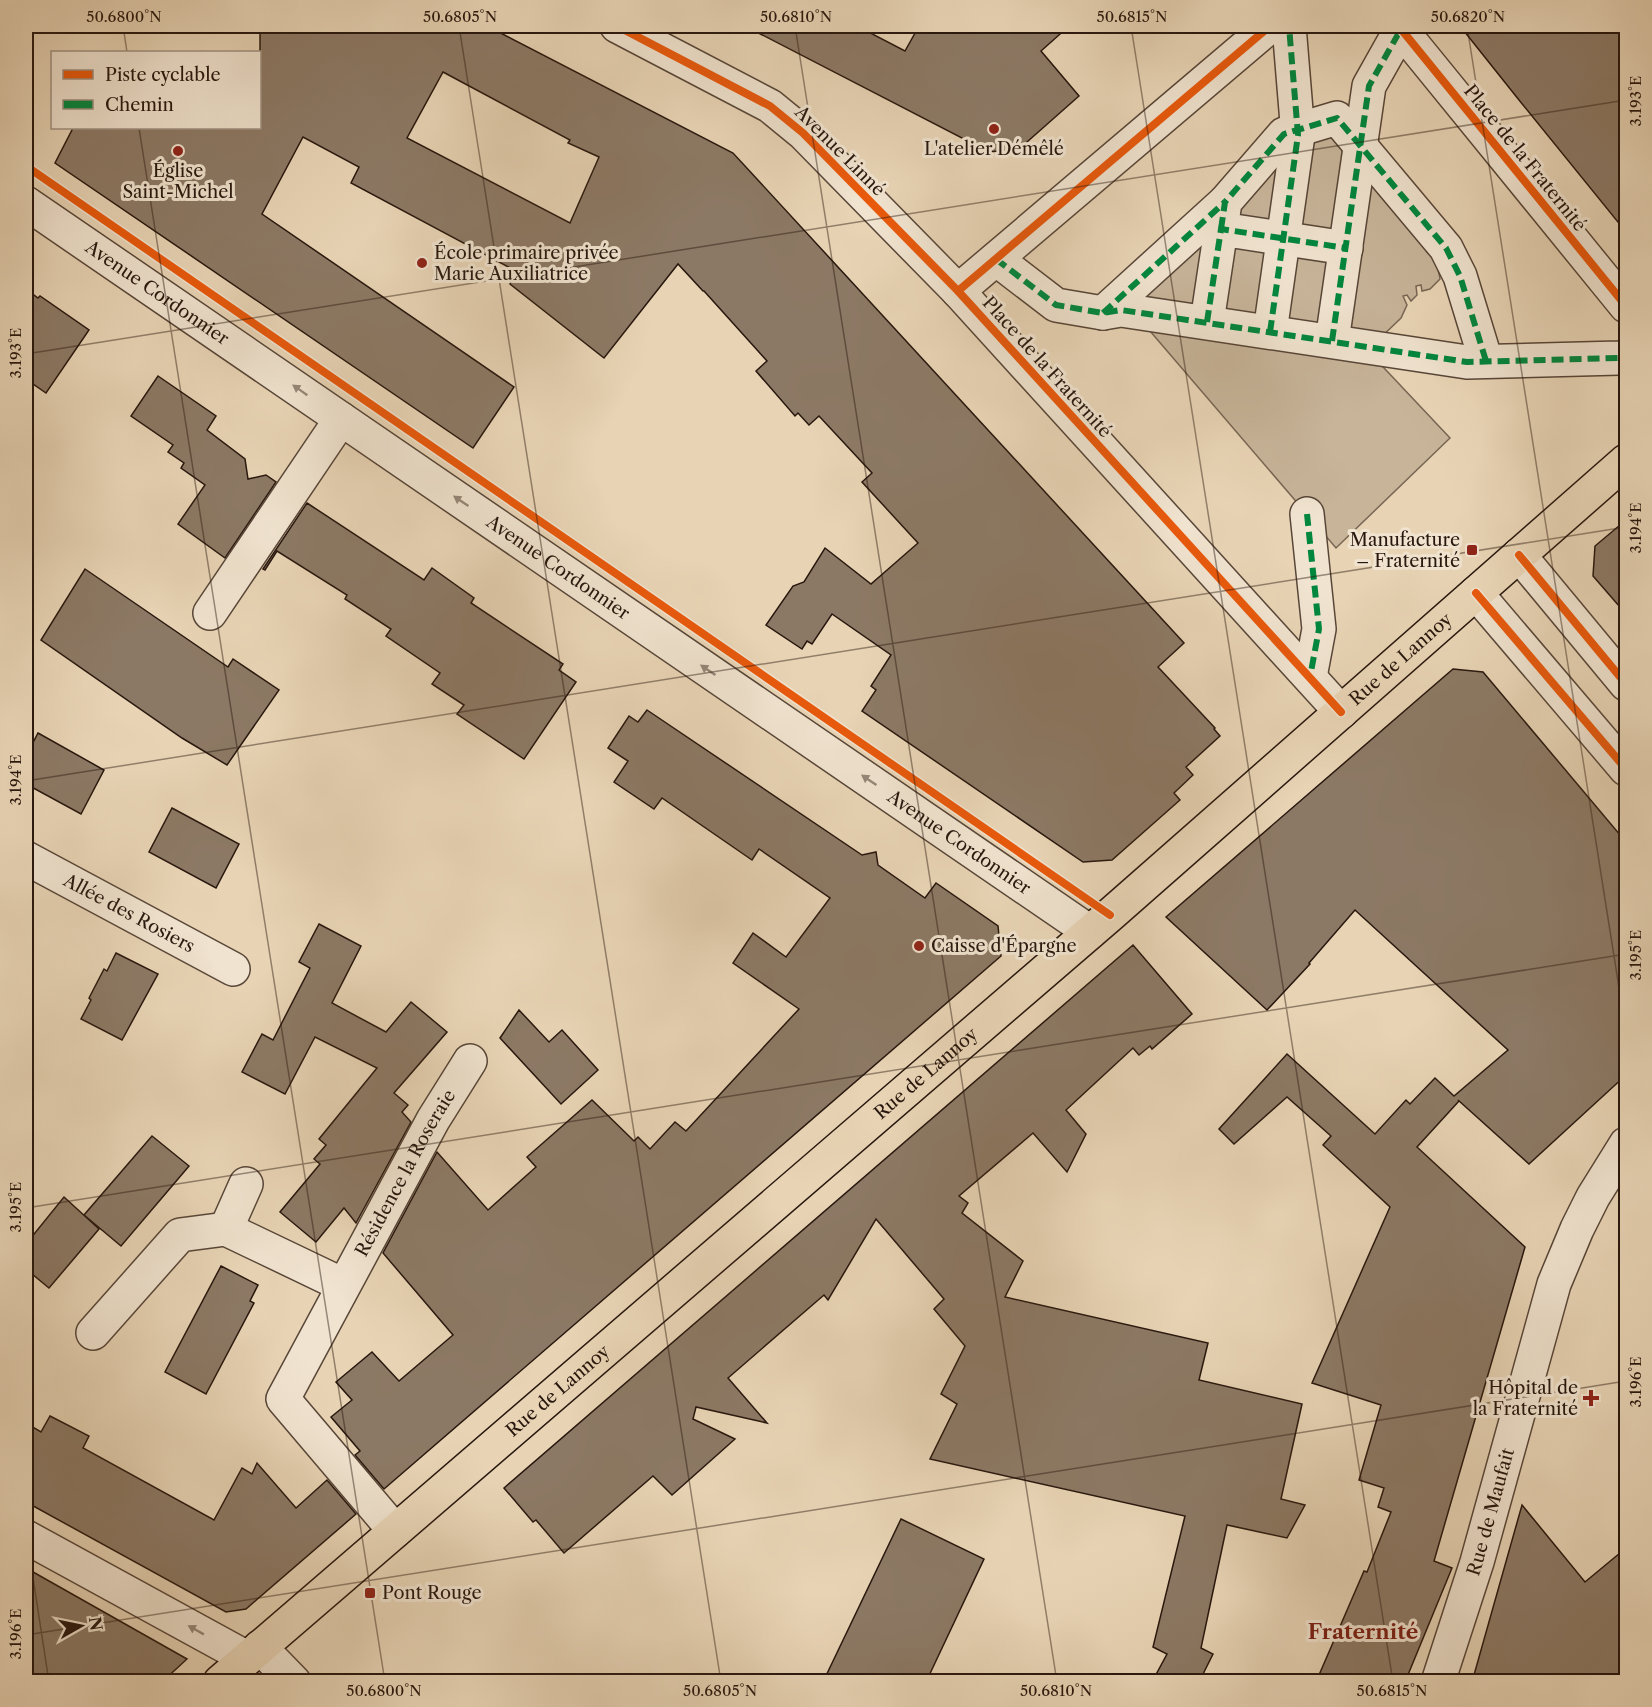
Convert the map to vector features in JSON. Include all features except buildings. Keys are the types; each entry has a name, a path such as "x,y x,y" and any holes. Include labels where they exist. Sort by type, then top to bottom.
{"main road":[{"name":"Rue de Lannoy","path":"220,1682 1090,932 1626,461"}],"street":[{"name":"Avenue Linné","path":"617,26 770,106 785,117 958,291"},
{"name":"Place de la Fraternité","path":"1270,26 958,291 1341,712"},
{"path":"1270,332 1298,130 1289,26"},
{"name":"Place de la Fraternité","path":"1398,27 1626,306"},
{"path":"1332,341 1369,86 1398,27"},
{"path":"1103,313 1223,216 1284,134 1337,118 1446,248 1460,276 1486,361"},
{"name":"Avenue Cordonnier","path":"26,202 1090,932"},
{"path":"1223,216 1283,238 1346,248"},
{"path":"1207,322 1223,216"},
{"path":"996,259 1056,305 1103,313 1121,310 1467,362 1626,357"},
{"path":"210,613 341,419"},
{"path":"1307,514 1319,629 1310,677"},
{"path":"1519,555 1626,684"},
{"path":"1476,592 1626,769"},
{"name":"Allée des Rosiers","path":"26,858 233,969"},
{"name":"Résidence la Roseraie","path":"395,1531 283,1399 433,1120 470,1061"},
{"name":"Rue de Maufait","path":"1438,1682 1477,1562 1554,1284 1577,1228 1626,1144"},
{"path":"226,1229 246,1184"},
{"path":"93,1333 180,1235 226,1229 343,1285"},
{"path":"26,1537 254,1653 294,1682"}],"shaded area":[{"path":"1328,126 1354,158 1341,242 1288,235 1303,136"},
{"path":"1291,140 1278,236 1229,210"},
{"path":"1361,166 1425,246 1436,264 1440,279 1430,289 1422,291 1421,285 1416,286 1417,295 1411,301 1407,295 1403,296 1407,305 1401,318 1376,342 1336,335"},
{"path":"1220,220 1202,315 1124,302"},
{"path":"1225,234 1278,242 1266,324 1213,316"},
{"path":"1287,244 1340,251 1328,334 1275,327"},
{"path":"1138,317 1368,351 1450,438 1336,548"}],"marked path":[{"path":"1270,332 1298,135 1289,26"},
{"path":"1332,341 1369,86 1401,29"},
{"path":"1221,229 1225,202 1284,134 1337,118 1446,248 1460,276 1486,361"},
{"path":"1103,313 1225,202"},
{"path":"1207,322 1221,229 1346,248"},
{"path":"996,259 1056,305 1103,313 1121,310 1467,362 1626,357"},
{"path":"1307,514 1319,629 1310,677"}],"cycle path":[{"path":"617,26 770,106 803,133 958,291 1341,712"},
{"path":"958,291 1270,26"},
{"path":"1401,29 1626,306"},
{"path":"26,166 1110,915"},
{"path":"1519,555 1626,684"},
{"path":"1476,593 1626,769"}],"place":[{"name":"L'atelier Démêlé","path":"994,129"},
{"name":"Église Saint-Michel","path":"178,151"},
{"name":"École primaire privée Marie Auxiliatrice","path":"422,263"},
{"name":"Manufacture – Fraternité","path":"1472,550"},
{"name":"Caisse d'Épargne","path":"919,946"},
{"name":"Hôpital de la Fraternité","path":"1591,1398"},
{"name":"Pont Rouge","path":"370,1593"}],"district":[{"name":"Fraternité","path":"1363,1631"}]}
